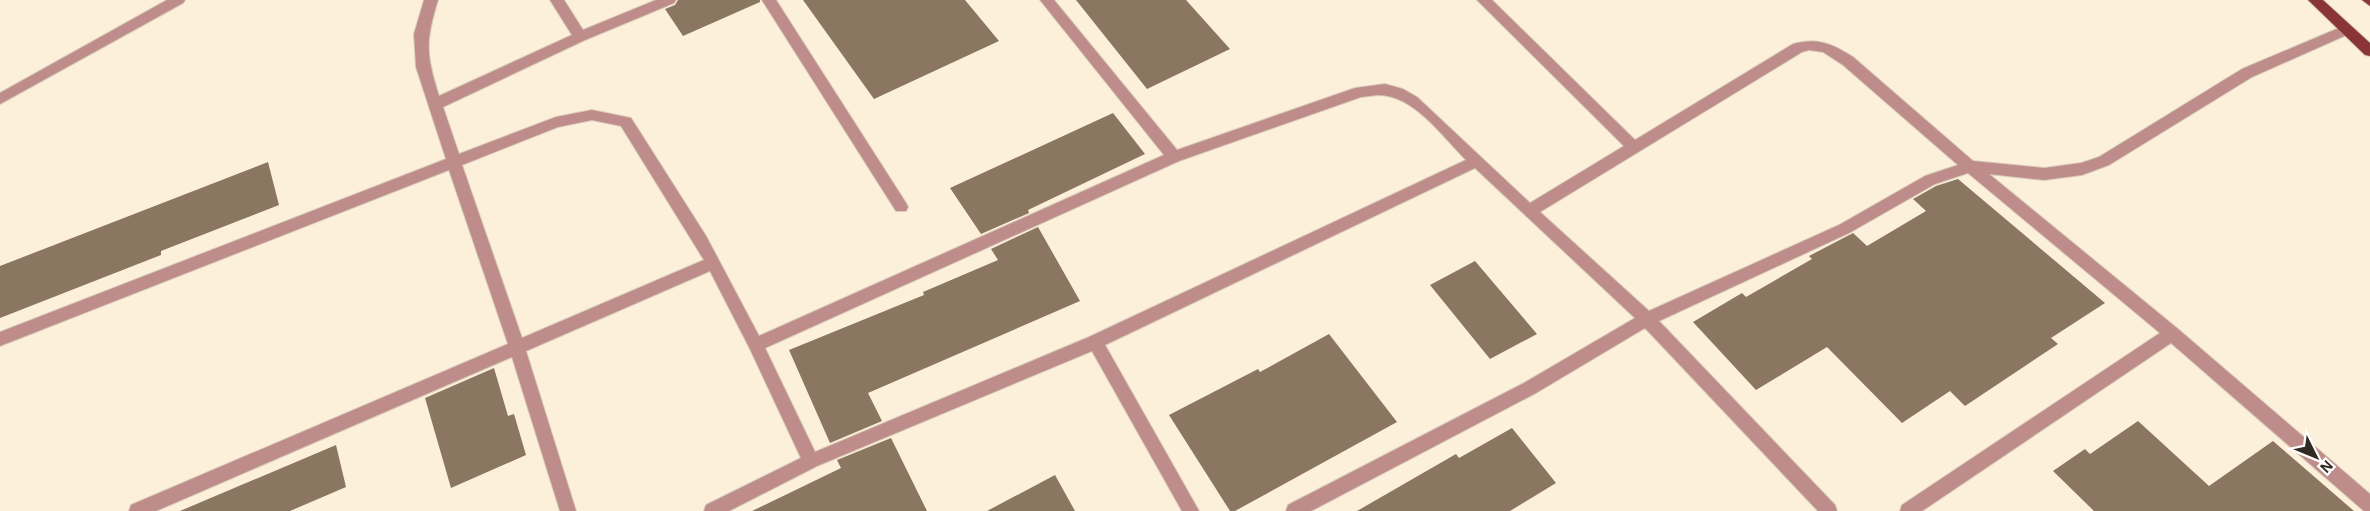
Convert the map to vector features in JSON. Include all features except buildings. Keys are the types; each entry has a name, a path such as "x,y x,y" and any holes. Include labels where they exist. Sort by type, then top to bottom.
{"main road":[{"path":"2315,0 2370,51"}],"street":[{"path":"0,99 178,0"},
{"path":"431,0 421,34 423,67 517,347 568,511"},
{"path":"557,0 580,37"},
{"path":"436,104 580,37 669,0"},
{"path":"769,0 901,207"},
{"path":"1047,0 1174,157"},
{"path":"1484,0 1634,147"},
{"path":"1294,511 1530,388 1647,319 1844,229 1930,180 1971,166 2044,174 2082,169 2104,161 2247,73 2346,30"},
{"path":"1529,211 1789,54 1809,45 1826,47 1848,61 1893,102 2172,334 2370,506"},
{"path":"756,345 1174,157 1360,92 1381,87 1403,94 1420,105 1529,211 1647,319 1829,511"},
{"path":"0,339 556,122 592,115 626,122 701,240 756,345 811,461"},
{"path":"712,511 811,461 1095,342 1477,161"},
{"path":"137,511 713,263"},
{"path":"1908,511 2172,334"},
{"path":"1095,342 1191,511"}]}
